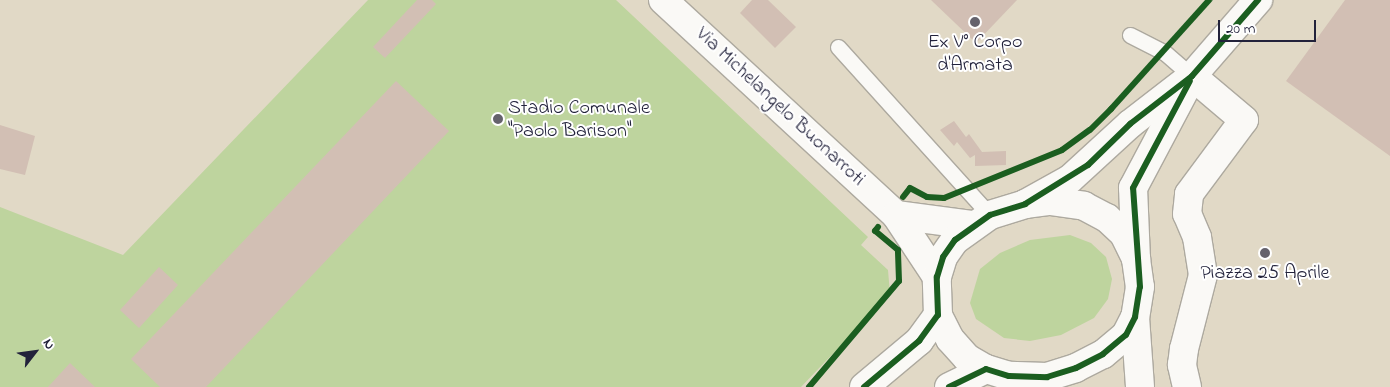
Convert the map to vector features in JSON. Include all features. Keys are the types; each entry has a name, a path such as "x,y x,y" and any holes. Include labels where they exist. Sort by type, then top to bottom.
{"main road":[{"name":"Via Michelangelo Buonarroti","path":"664,0 896,215 937,277"},
{"path":"1035,387 998,373 967,358 950,339 938,315 937,277 947,252 981,220 1025,204 1070,179 1130,124 1192,76 1258,0"},
{"path":"1140,387 1135,317 1140,287 1136,259 1132,188 1192,76"},
{"path":"1187,387 1182,365 1184,349 1203,274 1197,237 1187,214 1189,194 1244,120 1192,76"},
{"path":"1025,204 1067,202 1092,210 1107,218 1124,234 1136,259"},
{"path":"896,215 981,220"},
{"path":"864,387 919,341 938,315"},
{"path":"949,387 998,373 1047,377 1076,368 1103,354 1126,335 1135,317"}],"lane":[{"path":"1130,35 1164,52 1192,76"},
{"path":"838,47 981,220"}],"green space":[{"name":"Stadio Comunale \"Paolo Barison\"","path":"368,0 616,0 868,237 861,245 888,270 890,294 801,387 0,387 0,207 123,255"},
{"path":"1070,235 1091,243 1106,257 1112,279 1108,299 1094,318 1061,335 1030,341 1004,338 976,319 970,303 980,269 1000,253 1030,240"}],"building":[{"path":"417,0 432,0 436,4 385,58 373,47"},
{"path":"752,0 768,0 796,27 775,48 740,13"},
{"name":"Ex V° Corpo d'Armata","path":"931,0 1017,0 976,43"},
{"path":"1345,0 1390,0 1390,156 1286,81"},
{"path":"396,81 449,131 206,387 160,387 131,359"},
{"path":"954,121 966,137 969,134 982,152 1006,151 1006,165 975,166 975,155 970,158 957,142 954,146 940,130"},
{"path":"0,125 35,136 25,175 0,169"},
{"path":"159,267 178,285 139,328 120,310"},
{"path":"70,363 95,387 48,387"}],"cycle path":[{"path":"903,197 910,188 927,197 944,198 1062,150 1090,130 1111,109 1209,0"},
{"path":"864,387 919,341 938,315 937,277 943,257 955,240 990,215 1025,204 1088,165 1130,124 1192,76 1258,0"},
{"path":"949,387 986,369 1009,376 1047,377 1076,368 1103,354 1126,335 1135,317 1140,287 1133,188 1190,81"},
{"path":"809,387 899,281 898,250 875,231 878,227"}],"place":[{"name":"Ex V° Corpo d'Armata","path":"975,22"},
{"name":"Stadio Comunale \"Paolo Barison\"","path":"498,119"},
{"name":"Piazza 25 Aprile","path":"1265,253"}]}
